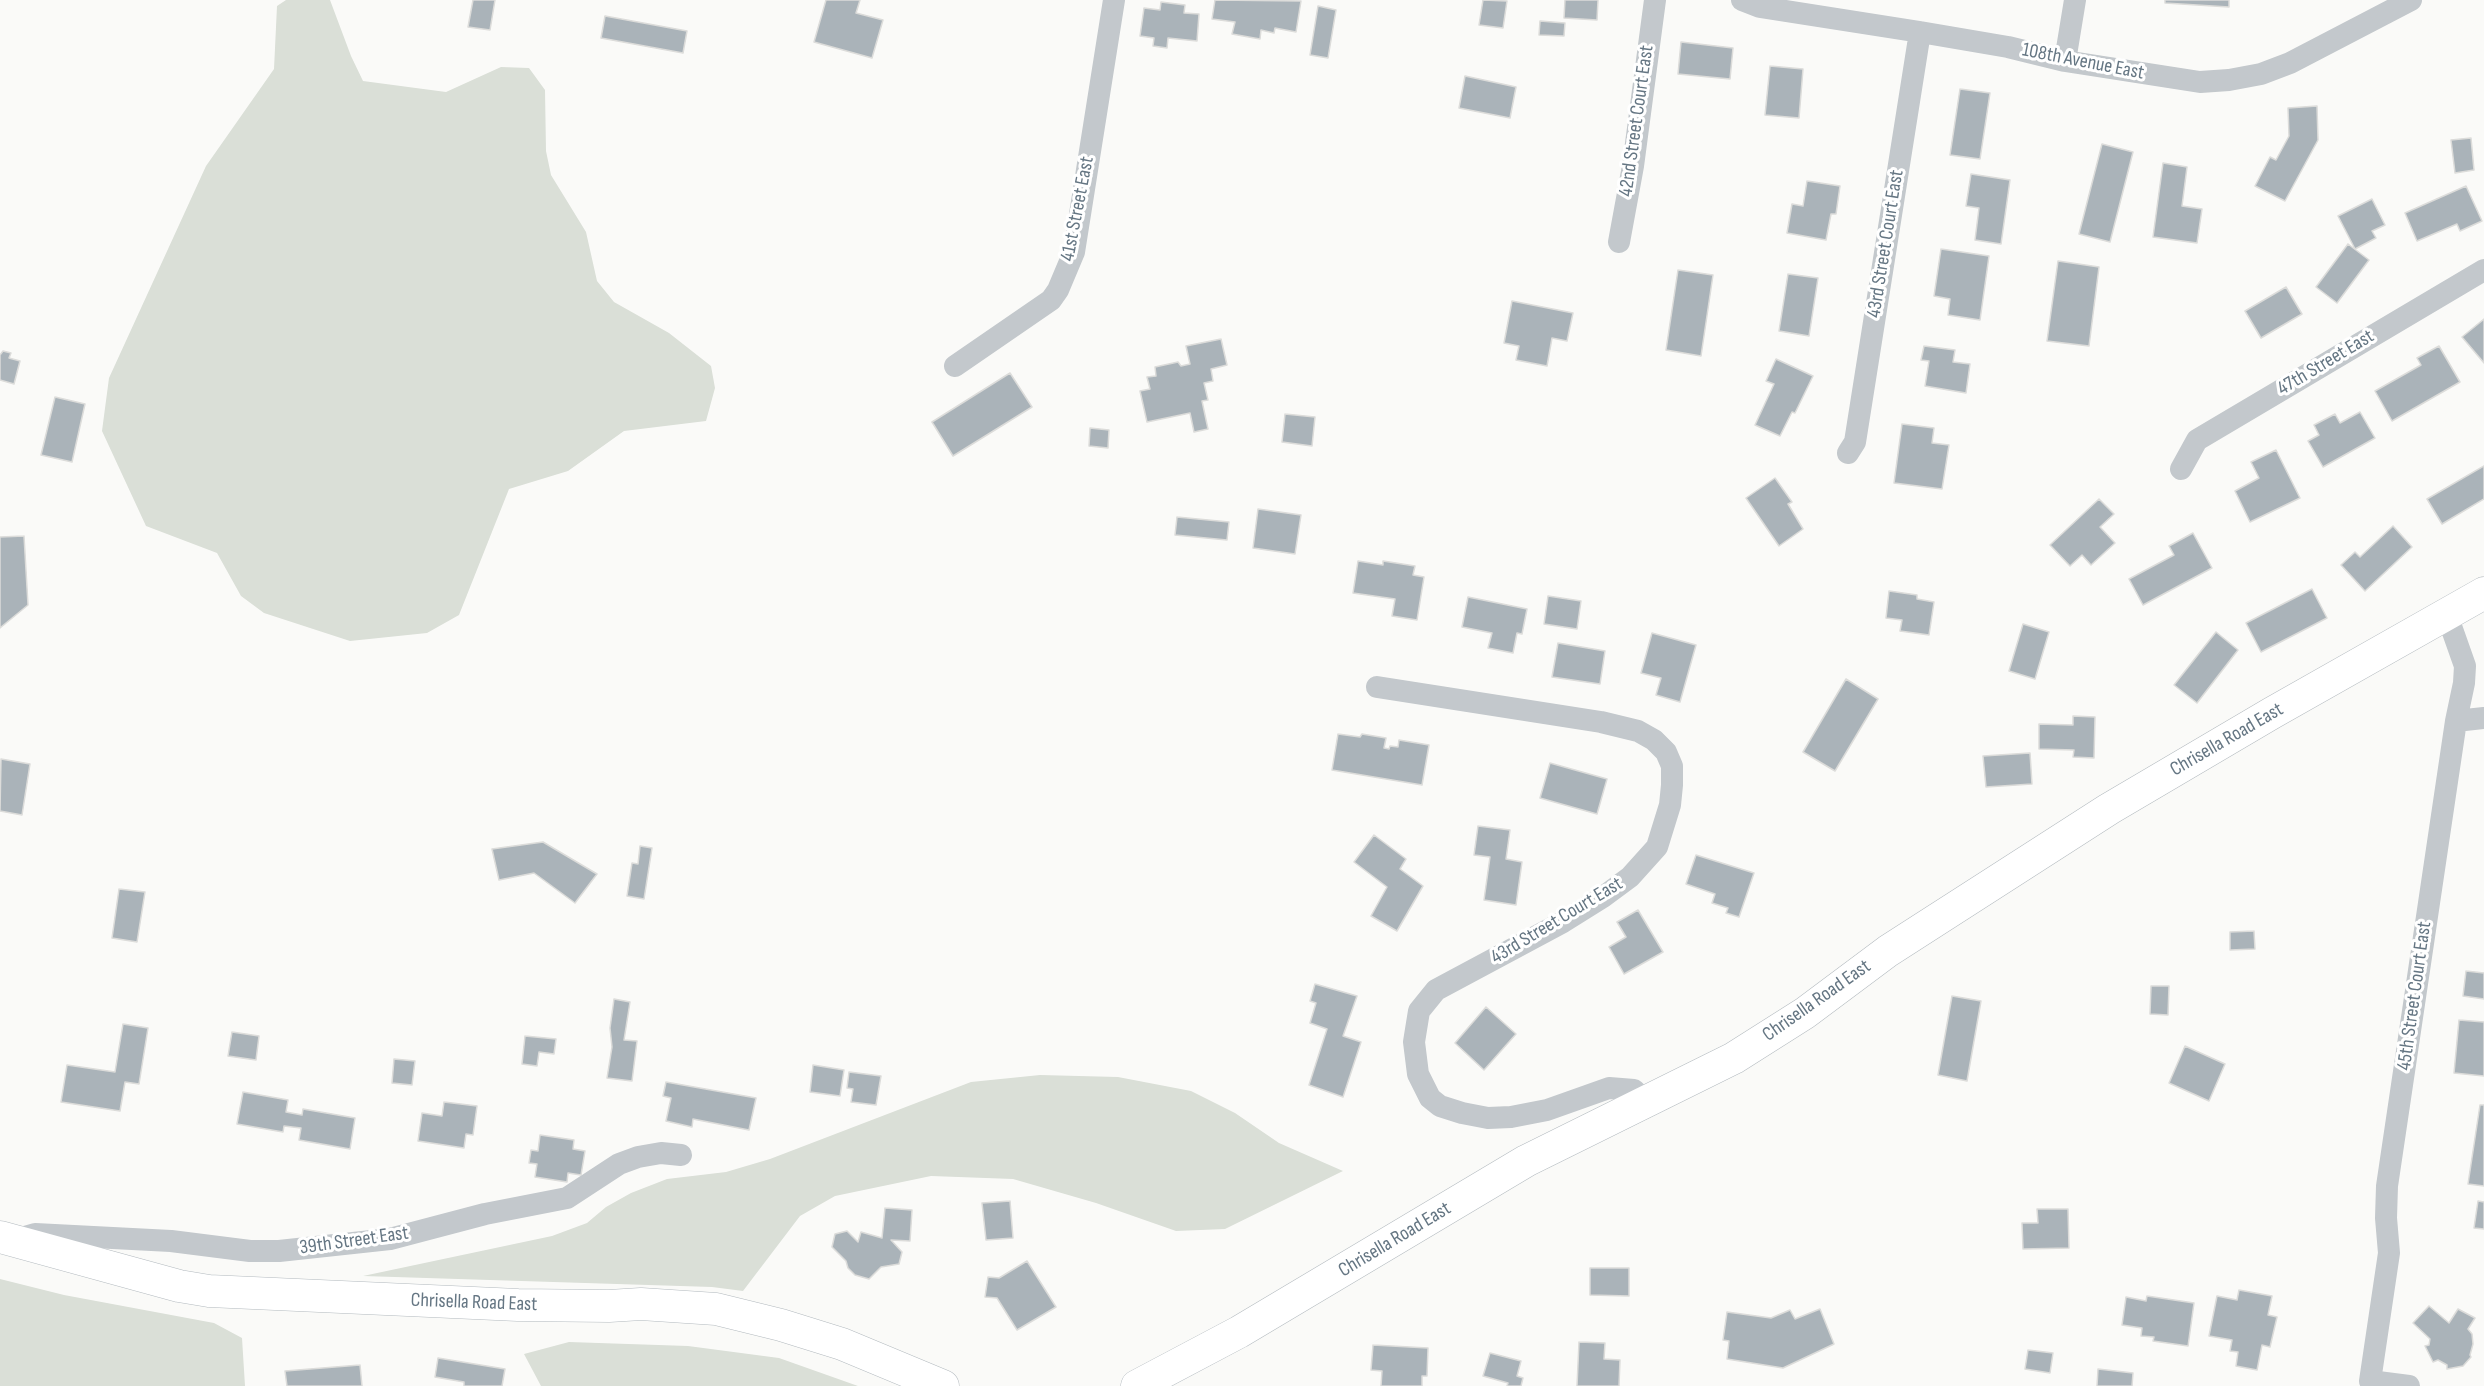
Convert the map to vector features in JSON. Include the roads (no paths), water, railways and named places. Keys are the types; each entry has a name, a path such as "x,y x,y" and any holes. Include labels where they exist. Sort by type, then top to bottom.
{"street":[{"name":"41st Street East","path":"955,366 1052,300 1058,290 1074,252 1114,0"},
{"name":"42nd Street Court East","path":"1619,242 1633,166 1655,0"},
{"name":"108th Avenue East","path":"1742,0 1760,7 1920,32 2008,47 2066,61 2200,82 2261,74 2290,63 2411,0"},
{"path":"2066,61 2075,0"},
{"name":"43rd Street Court East","path":"1848,453 1855,442 1920,32"},
{"name":"47th Street East","path":"2181,469 2197,440 2484,270"},
{"name":"Chrisella Road East","path":"1137,1386 1239,1332 1526,1161 1681,1086 1752,1047 1805,1013 1888,951 2111,808 2282,707 2484,594"},
{"name":"45th Street Court East","path":"2409,1386 2370,1381 2389,1253 2386,1218 2387,1186 2465,666 2447,615"},
{"name":"43rd Street Court East","path":"1377,687 1601,722 1638,731 1666,752 1672,766 1672,785 1670,805 1657,847 1630,877 1603,897 1563,922 1436,990 1419,1011 1414,1042 1418,1074 1430,1098 1440,1106 1462,1113 1488,1118 1511,1117 1546,1110 1610,1088 1634,1090 1646,1102"},
{"path":"2456,721 2484,718"},
{"name":"39th Street East","path":"7,1238 35,1233 171,1241 250,1251 279,1251 390,1239 485,1214 567,1198 619,1164 638,1157 661,1153 681,1155"},
{"name":"Chrisella Road East","path":"7,1238 179,1286 209,1292 518,1305 641,1304 716,1309 781,1325 842,1344 943,1386"}]}
